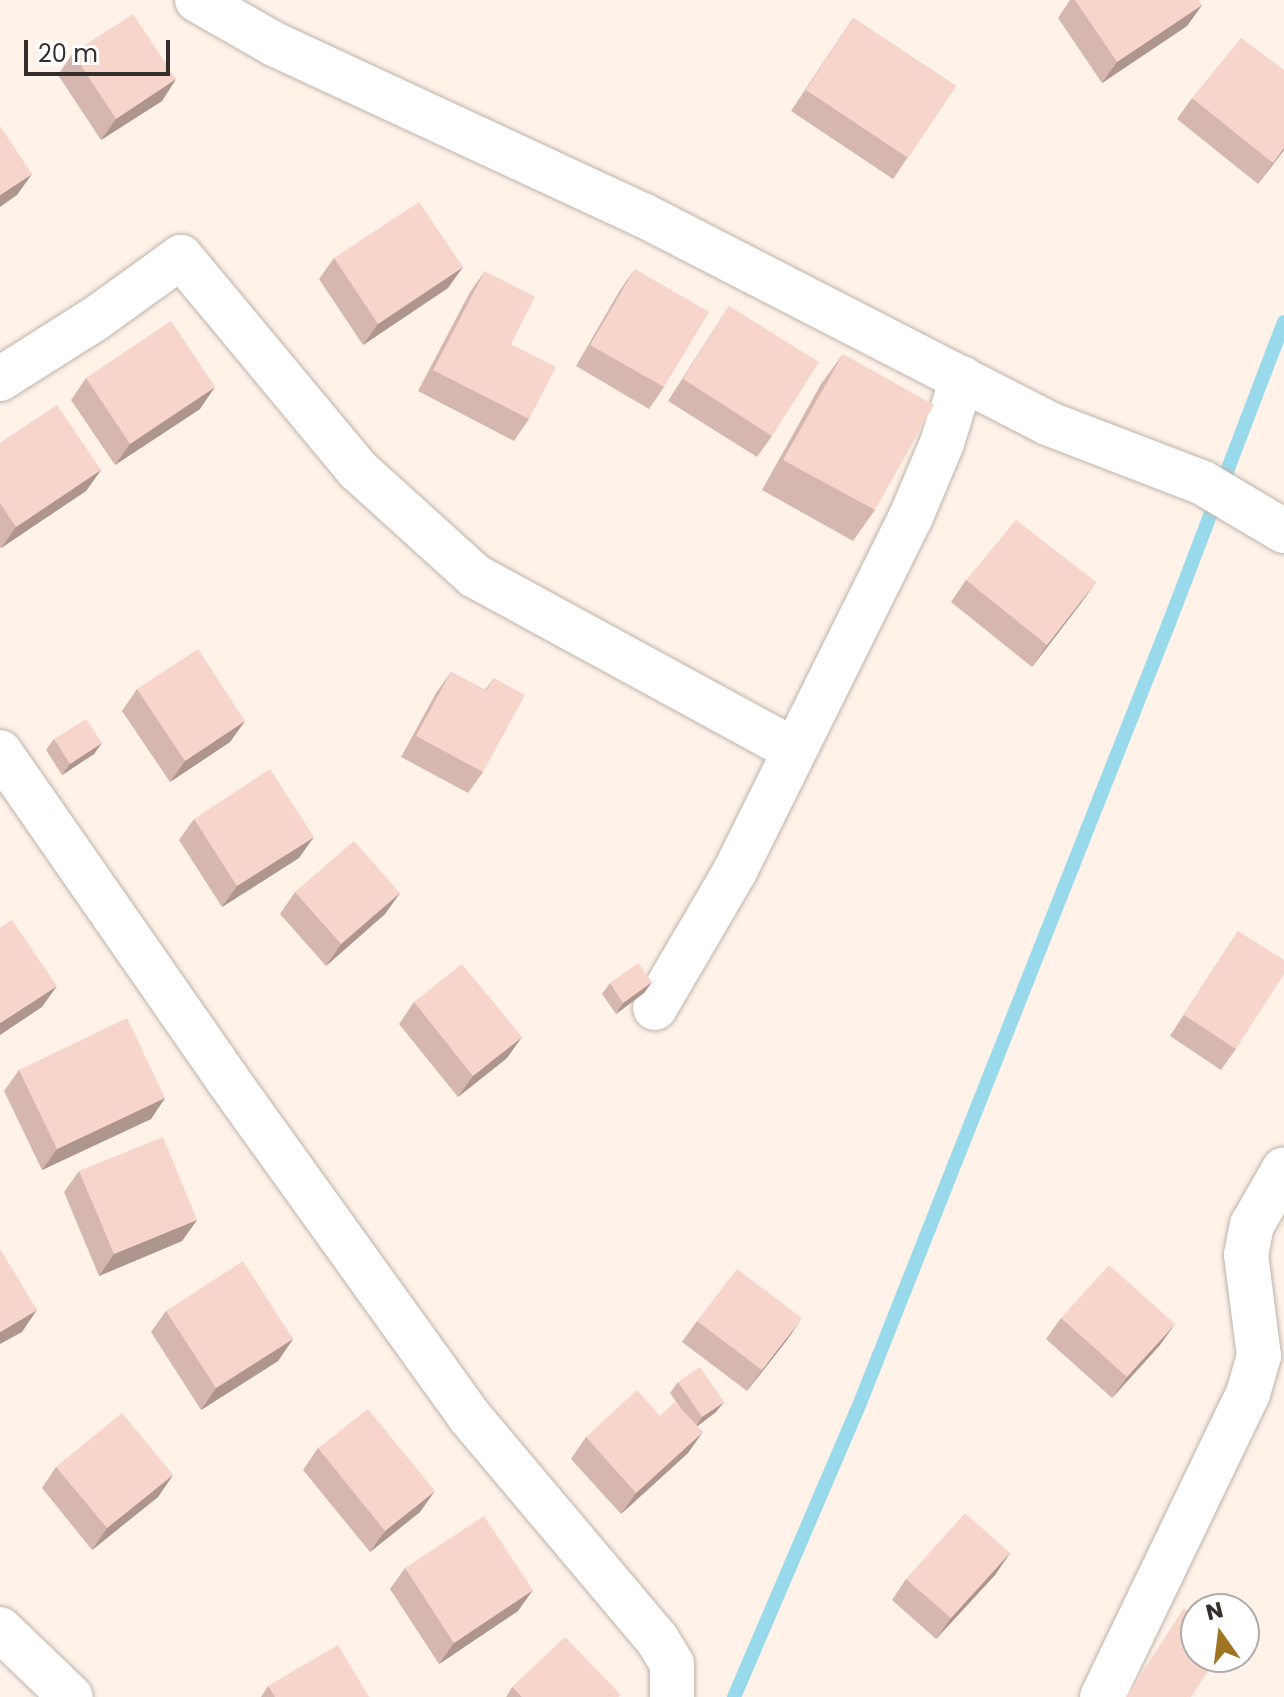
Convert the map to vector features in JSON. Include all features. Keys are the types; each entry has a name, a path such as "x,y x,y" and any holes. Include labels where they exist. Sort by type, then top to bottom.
{"street":[{"path":"197,0 274,44 643,215 1047,423 1218,491 1284,531"},
{"path":"0,379 95,319 181,257 358,470 475,576 794,750"},
{"path":"655,1008 735,871 910,519 942,443 962,378"},
{"path":"0,752 236,1092 469,1416 657,1639 672,1664 672,1697"},
{"path":"1102,1697 1248,1394 1259,1356 1246,1255 1252,1225 1284,1169"},
{"path":"0,1629 71,1697"}],"building":[{"path":"1075,0 1199,0 1202,5 1117,62"},
{"path":"133,14 176,79 116,119 73,53"},
{"path":"853,18 956,86 908,158 806,90"},
{"path":"1241,38 1284,70 1284,148 1273,163 1192,98"},
{"path":"0,126 32,174 0,195"},
{"path":"419,202 463,267 378,324 334,258"},
{"path":"635,269 709,312 664,387 590,345"},
{"path":"485,271 535,297 511,344 556,367 529,419 433,370"},
{"path":"729,306 819,362 772,436 683,379"},
{"path":"171,321 215,387 130,444 86,378"},
{"path":"843,354 934,405 875,510 783,460"},
{"path":"57,405 101,470 16,527 0,503 0,443"},
{"path":"1016,520 1096,582 1047,645 966,580"},
{"path":"198,649 245,721 185,761 137,689"},
{"path":"451,672 486,691 494,678 525,695 483,772 416,736"},
{"path":"86,719 102,743 70,764 54,739"},
{"path":"270,769 314,837 237,886 194,819"},
{"path":"354,841 400,893 341,944 295,892"},
{"path":"12,920 57,986 0,1023 0,928"},
{"path":"1238,931 1284,960 1284,974 1236,1049 1184,1015"},
{"path":"638,963 652,982 623,1003 610,983"},
{"path":"462,964 522,1037 473,1076 414,1002"},
{"path":"127,1018 165,1098 57,1149 19,1070"},
{"path":"163,1137 197,1220 114,1254 79,1171"},
{"path":"0,1249 37,1310 0,1332"},
{"path":"243,1261 293,1339 216,1388 166,1311"},
{"path":"1109,1265 1175,1324 1127,1377 1061,1318"},
{"path":"737,1269 802,1318 762,1370 697,1321"},
{"path":"700,1367 724,1402 702,1417 678,1382"},
{"path":"637,1390 660,1416 675,1402 703,1432 636,1493 586,1437"},
{"path":"368,1409 435,1491 385,1531 318,1448"},
{"path":"122,1413 173,1475 107,1528 56,1467"},
{"path":"965,1513 1010,1553 951,1618 906,1579"},
{"path":"484,1516 533,1590 454,1643 405,1568"},
{"path":"1180,1614 1180,1673 1207,1673 1191,1697 1126,1697"},
{"path":"565,1637 621,1695 522,1697 512,1687"},
{"path":"338,1645 369,1697 275,1697 268,1686"}],"waterway":[{"path":"734,1697 860,1403 1169,623 1284,322"}]}
